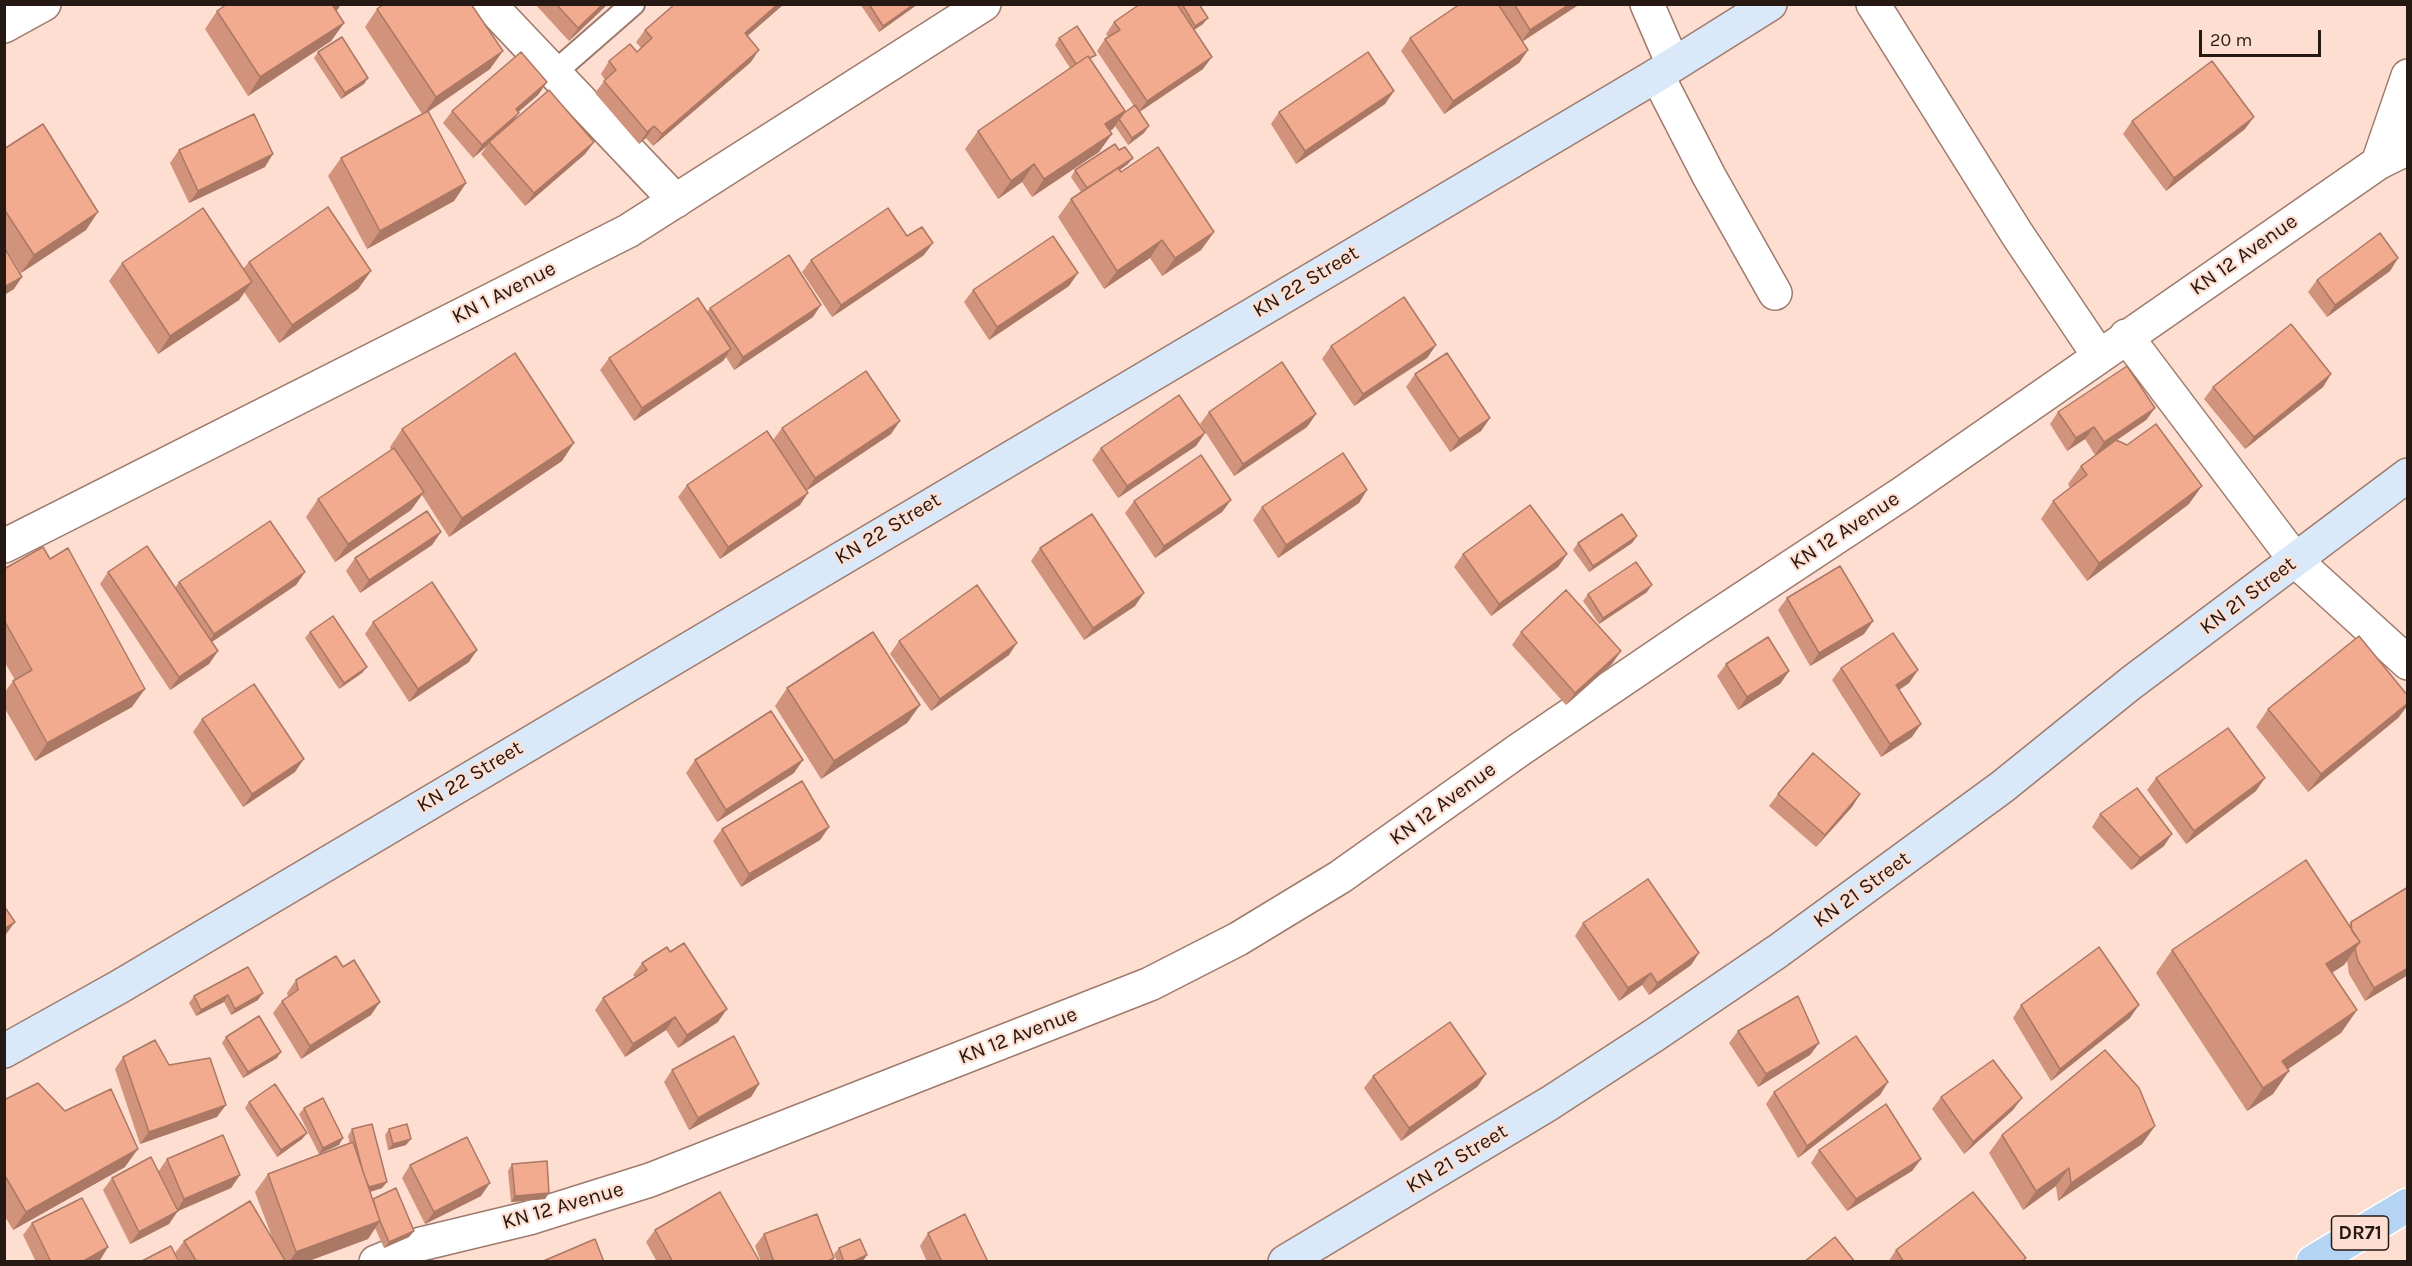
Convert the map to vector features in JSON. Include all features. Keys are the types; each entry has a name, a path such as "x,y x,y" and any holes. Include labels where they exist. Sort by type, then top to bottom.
{"main road":[{"name":"DR71","path":"2313,1262 2408,1205"}],"street":[{"path":"4,26 44,4"},
{"path":"489,4 676,201"},
{"name":"KN 1 Avenue","path":"4,546 628,231 984,4"},
{"path":"1647,4 1665,69 1709,176 1775,293"},
{"name":"KN 22 Street","path":"4,1051 119,987 1665,69 1770,4"},
{"path":"1873,4 2017,234 2099,356"},
{"path":"2378,163 2408,76"},
{"name":"KN 12 Avenue","path":"376,1262 421,1244 529,1218 650,1180 1150,984 1238,939 1340,877 1697,628 1903,494 2126,336 2378,163 2408,148"},
{"path":"2126,336 2296,561 2408,663"},
{"name":"KN 21 Street","path":"1286,1262 1550,1103 1778,951 2002,787 2132,683 2408,475"}],"lane":[{"path":"554,73 633,4"}],"building":[{"path":"227,4 336,4 333,6 344,23 260,77 217,11"},
{"path":"384,4 471,4 503,51 436,97 377,9"},
{"path":"556,4 603,4 578,28"},
{"path":"675,4 778,4 745,33 759,50 662,134 654,126 647,132 604,81 616,70 609,61 630,44 637,52 652,38 645,30"},
{"path":"869,4 914,4 883,26"},
{"path":"1140,4 1177,4 1212,57 1147,101 1105,39 1120,30 1114,22"},
{"path":"1182,4 1199,4 1208,18 1195,26"},
{"path":"1460,4 1498,4 1528,50 1453,101 1410,38"},
{"path":"1514,4 1570,4 1530,30"},
{"path":"1077,26 1096,55 1090,58 1088,56 1076,64 1059,38"},
{"path":"342,37 368,78 345,93 318,52"},
{"path":"521,52 547,82 516,109 519,113 482,145 452,111"},
{"path":"1368,52 1394,91 1305,151 1279,112"},
{"path":"1088,56 1125,111 1105,124 1112,134 1044,179 1034,164 1011,181 978,131"},
{"path":"2212,61 2254,117 2174,178 2132,121"},
{"path":"549,90 594,142 534,193 489,142"},
{"path":"1135,105 1149,126 1132,138 1119,119"},
{"path":"428,111 466,183 380,231 341,158"},
{"path":"254,114 273,154 198,191 179,150"},
{"path":"43,124 98,212 34,255 4,209 4,149"},
{"path":"1115,144 1119,150 1125,147 1133,158 1087,188 1075,170"},
{"path":"1158,147 1214,232 1175,258 1162,240 1117,271 1071,199 1118,168 1121,172"},
{"path":"328,207 371,271 292,325 249,262"},
{"path":"203,208 252,282 170,336 122,263"},
{"path":"888,208 907,236 922,227 933,243 841,305 811,260"},
{"path":"2380,233 2398,258 2335,305 2317,280"},
{"path":"1053,236 1078,273 997,327 973,290"},
{"path":"4,247 22,277 4,287"},
{"path":"789,255 821,305 743,357 710,308"},
{"path":"1404,297 1436,345 1363,394 1331,346"},
{"path":"698,298 731,349 642,408 609,358"},
{"path":"2291,324 2331,374 2254,437 2213,387"},
{"path":"515,353 574,443 462,518 402,429"},
{"path":"1447,353 1490,418 1459,439 1415,374"},
{"path":"1282,362 1316,414 1243,464 1209,412"},
{"path":"2127,366 2155,408 2104,442 2094,427 2076,438 2058,412"},
{"path":"866,371 900,421 815,478 782,428"},
{"path":"1179,395 1205,433 1127,486 1101,448"},
{"path":"2156,424 2202,486 2099,563 2053,501 2087,475 2081,466 2116,440 2127,445"},
{"path":"767,431 808,493 728,547 687,485"},
{"path":"394,448 424,492 348,544 318,499"},
{"path":"1343,453 1367,490 1286,545 1262,507"},
{"path":"1201,455 1231,500 1164,546 1134,501"},
{"path":"1530,505 1567,554 1499,604 1463,554"},
{"path":"427,511 441,532 369,580 355,558"},
{"path":"1092,514 1144,593 1093,628 1040,548"},
{"path":"1622,514 1637,536 1593,566 1578,543"},
{"path":"270,521 305,572 214,634 179,582"},
{"path":"147,546 218,651 179,677 108,572"},
{"path":"43,547 50,559 68,548 145,689 47,743 13,681 32,670 4,620 4,569"},
{"path":"1636,562 1652,585 1603,618 1588,594"},
{"path":"1840,566 1873,621 1819,653 1787,598"},
{"path":"432,582 477,650 418,689 373,622"},
{"path":"977,585 1017,643 940,699 899,641"},
{"path":"1566,590 1621,651 1575,693 1521,632"},
{"path":"333,616 367,667 344,683 310,632"},
{"path":"873,632 920,705 834,761 787,688"},
{"path":"1893,633 1918,670 1896,685 1921,724 1890,744 1841,668"},
{"path":"2359,636 2408,696 2408,703 2321,774 2268,709"},
{"path":"1768,637 1789,671 1747,697 1726,664"},
{"path":"254,684 304,759 252,794 202,719"},
{"path":"771,711 803,760 726,810 695,760"},
{"path":"2228,728 2265,778 2194,831 2156,778"},
{"path":"1813,753 1860,794 1825,835 1778,794"},
{"path":"802,781 829,827 749,874 722,829"},
{"path":"2137,788 2172,834 2140,858 2100,814"},
{"path":"2306,860 2360,942 2326,964 2357,1010 2282,1061 2289,1071 2263,1088 2172,950"},
{"path":"1648,879 1699,953 1657,983 1651,973 1628,988 1583,923"},
{"path":"2408,887 2408,968 2374,988 2358,961 2355,948 2360,942 2352,931 2351,922"},
{"path":"4,906 15,922 4,929"},
{"path":"684,943 727,1009 687,1035 675,1017 633,1044 603,998 647,970 642,963 667,947 670,952"},
{"path":"2099,947 2139,1005 2060,1069 2021,1005"},
{"path":"336,956 343,967 354,960 380,1002 310,1046 282,1001 298,990 296,980"},
{"path":"248,967 263,993 235,1009 228,995 201,1010 194,996"},
{"path":"1798,996 1819,1043 1766,1074 1738,1031"},
{"path":"259,1016 281,1052 248,1072 226,1037"},
{"path":"1450,1022 1486,1074 1409,1128 1373,1076"},
{"path":"734,1036 759,1084 698,1118 672,1070"},
{"path":"1856,1036 1888,1082 1807,1146 1774,1092"},
{"path":"155,1040 169,1065 210,1058 226,1105 149,1132 123,1057"},
{"path":"2105,1050 2139,1088 2155,1126 2071,1183 2069,1168 2036,1191 2002,1135"},
{"path":"1993,1060 2022,1098 1973,1142 1941,1097"},
{"path":"38,1083 65,1111 111,1089 138,1149 26,1212 4,1174 4,1100"},
{"path":"275,1084 307,1133 281,1150 249,1102"},
{"path":"323,1098 343,1138 323,1148 304,1108"},
{"path":"1886,1104 1921,1159 1856,1199 1819,1150"},
{"path":"372,1124 387,1182 369,1187 352,1129"},
{"path":"407,1124 411,1139 393,1144 389,1129"},
{"path":"223,1135 240,1175 184,1199 167,1159"},
{"path":"467,1137 490,1183 434,1212 410,1165"},
{"path":"353,1142 380,1221 296,1252 268,1174"},
{"path":"151,1157 178,1211 139,1232 112,1178"},
{"path":"547,1161 549,1193 515,1196 512,1164"},
{"path":"396,1188 414,1231 389,1242 373,1199"},
{"path":"720,1192 760,1262 673,1262 655,1230"},
{"path":"1973,1192 2026,1258 2021,1262 1904,1262 1896,1250"},
{"path":"82,1198 108,1247 82,1262 51,1262 32,1223"},
{"path":"250,1201 286,1262 197,1262 184,1241"},
{"path":"817,1214 834,1258 826,1262 774,1262 764,1234"},
{"path":"965,1214 988,1262 942,1262 928,1233"},
{"path":"1835,1237 1855,1262 1804,1262"},
{"path":"595,1239 604,1262 541,1262"},
{"path":"860,1239 867,1255 851,1262 844,1262 839,1248"},
{"path":"171,1246 179,1262 140,1262"}]}
